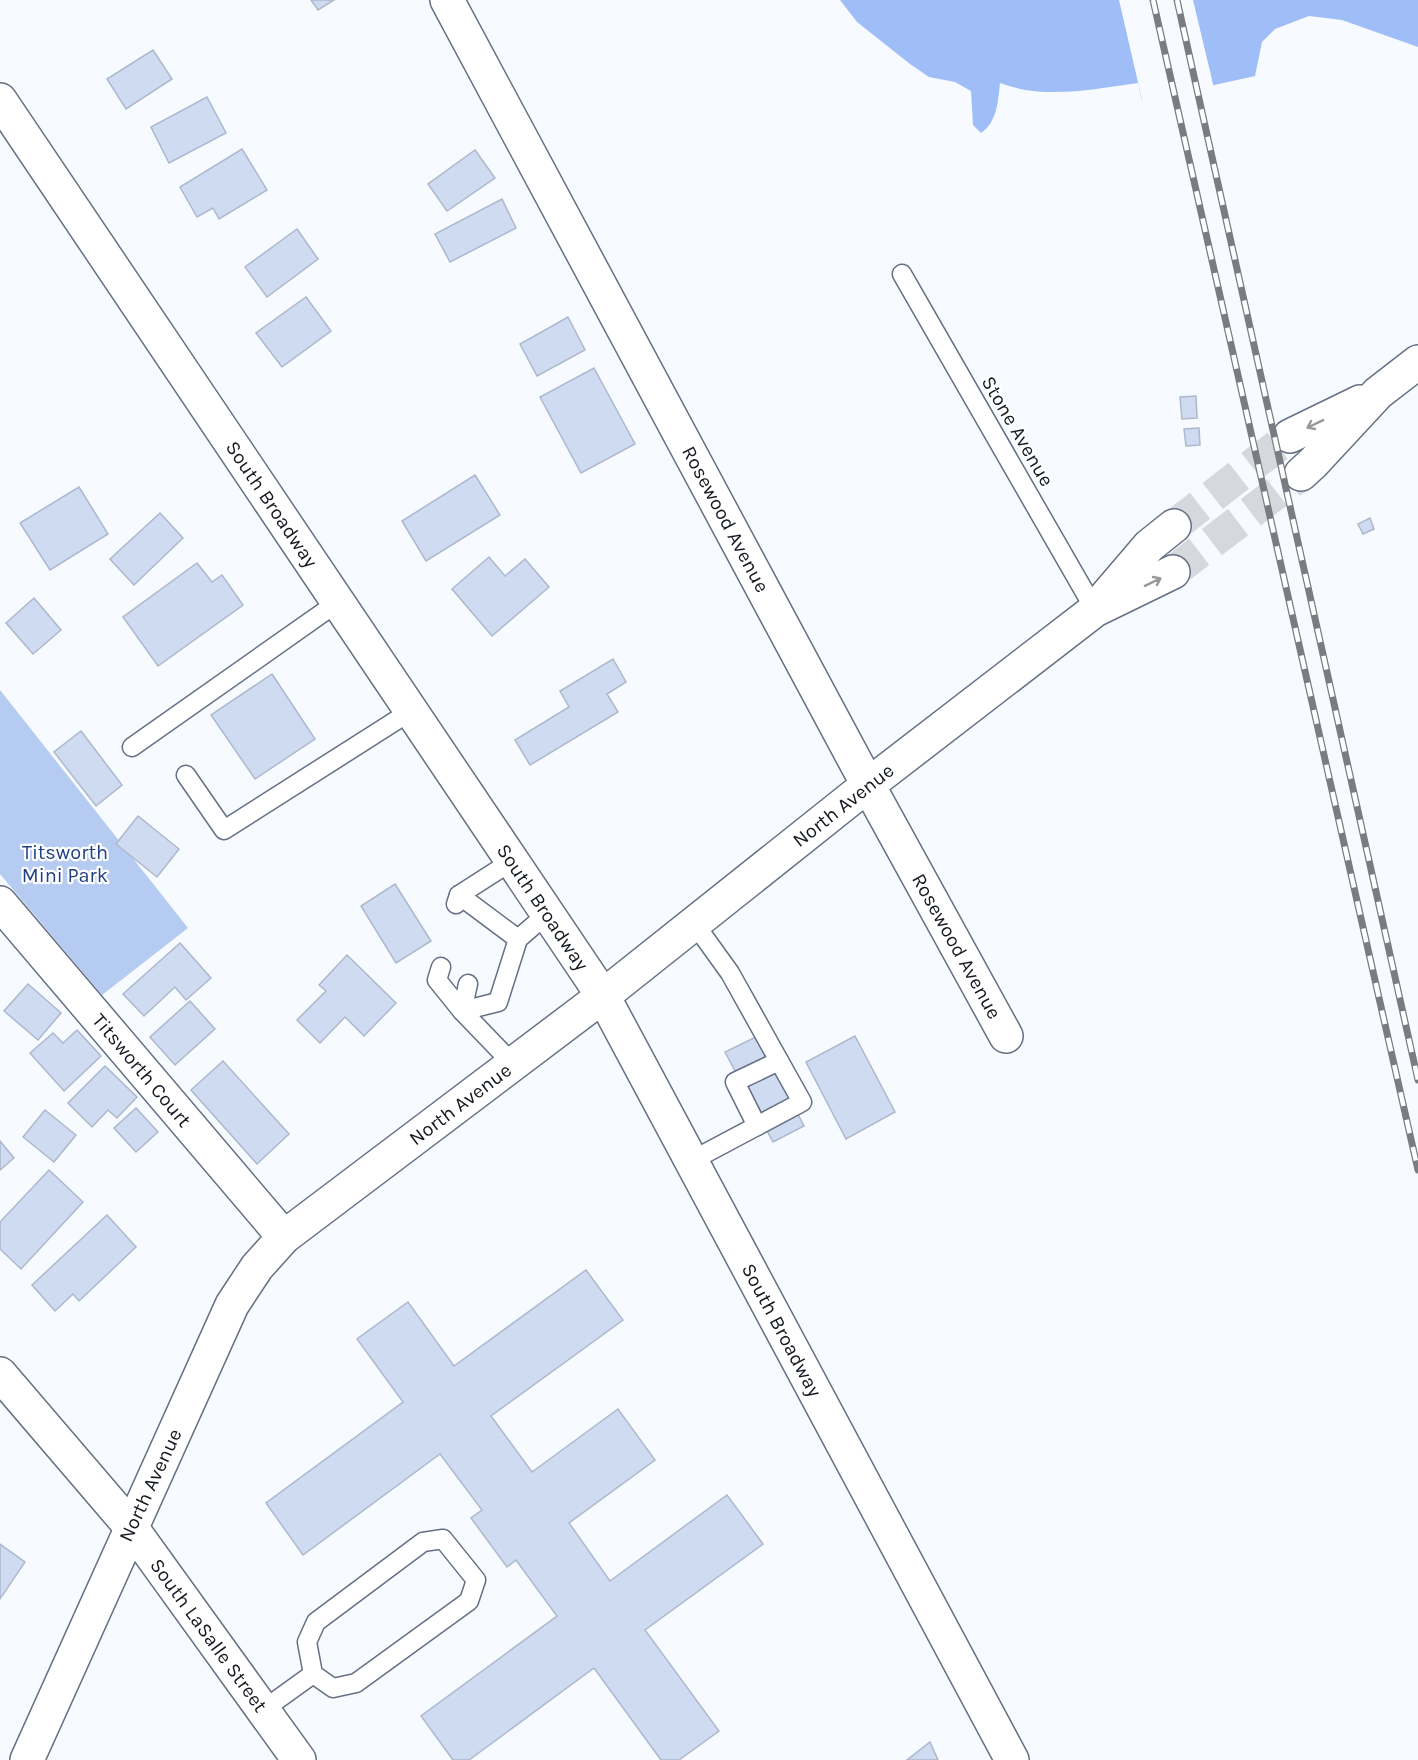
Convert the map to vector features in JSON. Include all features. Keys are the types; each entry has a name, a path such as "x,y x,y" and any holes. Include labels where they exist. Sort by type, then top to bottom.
{"street":[{"name":"Rosewood Avenue","path":"447,0 1006,1036"},
{"name":"South Broadway","path":"0,100 603,996 1012,1760"},
{"path":"1300,474 1378,393 1418,362"},
{"path":"1290,436 1378,393"},
{"name":"North Avenue","path":"1095,610 1149,546 1174,526"},
{"name":"North Avenue","path":"27,1760 232,1305 257,1267 284,1237 603,996 868,784 1095,610 1173,572"},
{"name":"Titsworth Court","path":"0,903 284,1237"},
{"name":"South LaSalle Street","path":"0,1374 131,1527 299,1760"}],"lane":[{"name":"Stone Avenue","path":"902,274 1095,610"},
{"path":"132,747 338,602"},
{"path":"186,775 224,830 411,711"},
{"path":"512,861 458,899 518,939"},
{"path":"462,1011 498,1002 518,939 547,914"},
{"path":"691,1161 802,1102 730,973 694,923"},
{"path":"441,967 437,980 462,1011 513,1064"},
{"path":"462,1011 468,984"},
{"path":"757,1126 735,1082 779,1061"},
{"path":"443,1539 476,1580 469,1601 356,1683 333,1688 313,1674 308,1642 316,1622 423,1542 443,1539"},
{"path":"263,1710 313,1674"}],"green space":[{"name":"Titsworth Mini Park","path":"0,690 188,928 102,995 0,874"}],"shaded area":[{"path":"840,0 1418,0 1418,47 1342,20 1309,16 1275,29 1262,42 1255,76 1142,101 1138,83 1069,92 1051,92 1017,88 1000,83 994,117 981,133 973,125 971,91 955,82 929,77 910,64 857,22"}],"pier":[{"path":"1119,0 1193,0 1214,88 1143,104"}],"building":[{"path":"311,0 334,0 318,10"},
{"path":"153,50 172,79 126,109 107,79"},
{"path":"207,97 226,133 169,163 151,127"},
{"path":"242,149 267,190 219,219 213,208 197,217 180,187"},
{"path":"475,150 495,178 447,211 428,184"},
{"path":"502,199 516,228 450,262 435,234"},
{"path":"297,229 318,259 267,297 245,267"},
{"path":"306,297 331,331 282,367 256,333"},
{"path":"568,317 585,350 537,376 520,344"},
{"path":"594,368 635,444 581,473 540,397"},
{"path":"1196,396 1197,418 1182,419 1180,397"},
{"path":"1199,428 1200,445 1186,446 1184,429"},
{"path":"475,475 500,515 426,561 402,521"},
{"path":"79,487 108,534 50,570 20,523"},
{"path":"160,513 183,538 134,585 110,559"},
{"path":"1370,518 1374,529 1363,534 1358,524"},
{"path":"489,557 505,576 525,559 549,587 492,636 452,589"},
{"path":"197,563 212,582 222,575 243,605 158,666 123,617"},
{"path":"34,598 61,630 33,654 6,623"},
{"path":"613,659 626,682 607,694 618,712 530,765 515,740 569,707 560,691"},
{"path":"272,674 315,739 255,779 211,715"},
{"path":"81,731 122,785 96,806 54,752"},
{"path":"138,816 179,849 157,877 116,844"},
{"path":"395,884 431,941 396,963 361,906"},
{"path":"180,943 211,978 186,1000 175,987 144,1016 123,994"},
{"path":"347,955 396,1003 364,1036 345,1017 320,1043 297,1020 326,991 319,985"},
{"path":"28,984 61,1013 38,1040 4,1011"},
{"path":"190,1001 215,1029 175,1065 150,1037"},
{"path":"77,1030 101,1056 64,1091 30,1053 53,1033 63,1043"},
{"path":"758,1036 804,1126 773,1142 725,1052"},
{"path":"855,1036 895,1112 846,1139 806,1062"},
{"path":"223,1061 289,1134 257,1164 191,1090"},
{"path":"105,1066 137,1097 117,1118 108,1110 92,1127 68,1103"},
{"path":"136,1108 158,1132 136,1152 114,1128"},
{"path":"45,1110 76,1135 54,1162 23,1137"},
{"path":"0,1141 14,1158 0,1170"},
{"path":"49,1170 83,1202 21,1269 0,1249 0,1222"},
{"path":"107,1215 136,1247 79,1301 73,1294 55,1311 32,1285"},
{"path":"586,1270 623,1320 491,1416 532,1472 618,1409 655,1460 569,1523 610,1581 727,1495 763,1544 645,1630 719,1731 679,1760 661,1760 594,1668 469,1760 453,1760 421,1716 557,1616 516,1560 507,1567 471,1518 482,1510 440,1454 303,1555 266,1503 403,1402 357,1339 408,1302 454,1366"},
{"path":"0,1544 25,1562 0,1599"},
{"path":"930,1742 938,1760 907,1760"}],"tunnel":[{"path":"1174,526 1290,436"},
{"path":"1173,572 1301,474"}],"railway":[{"path":"1153,0 1418,1170"},
{"path":"1177,0 1418,1080"}]}
